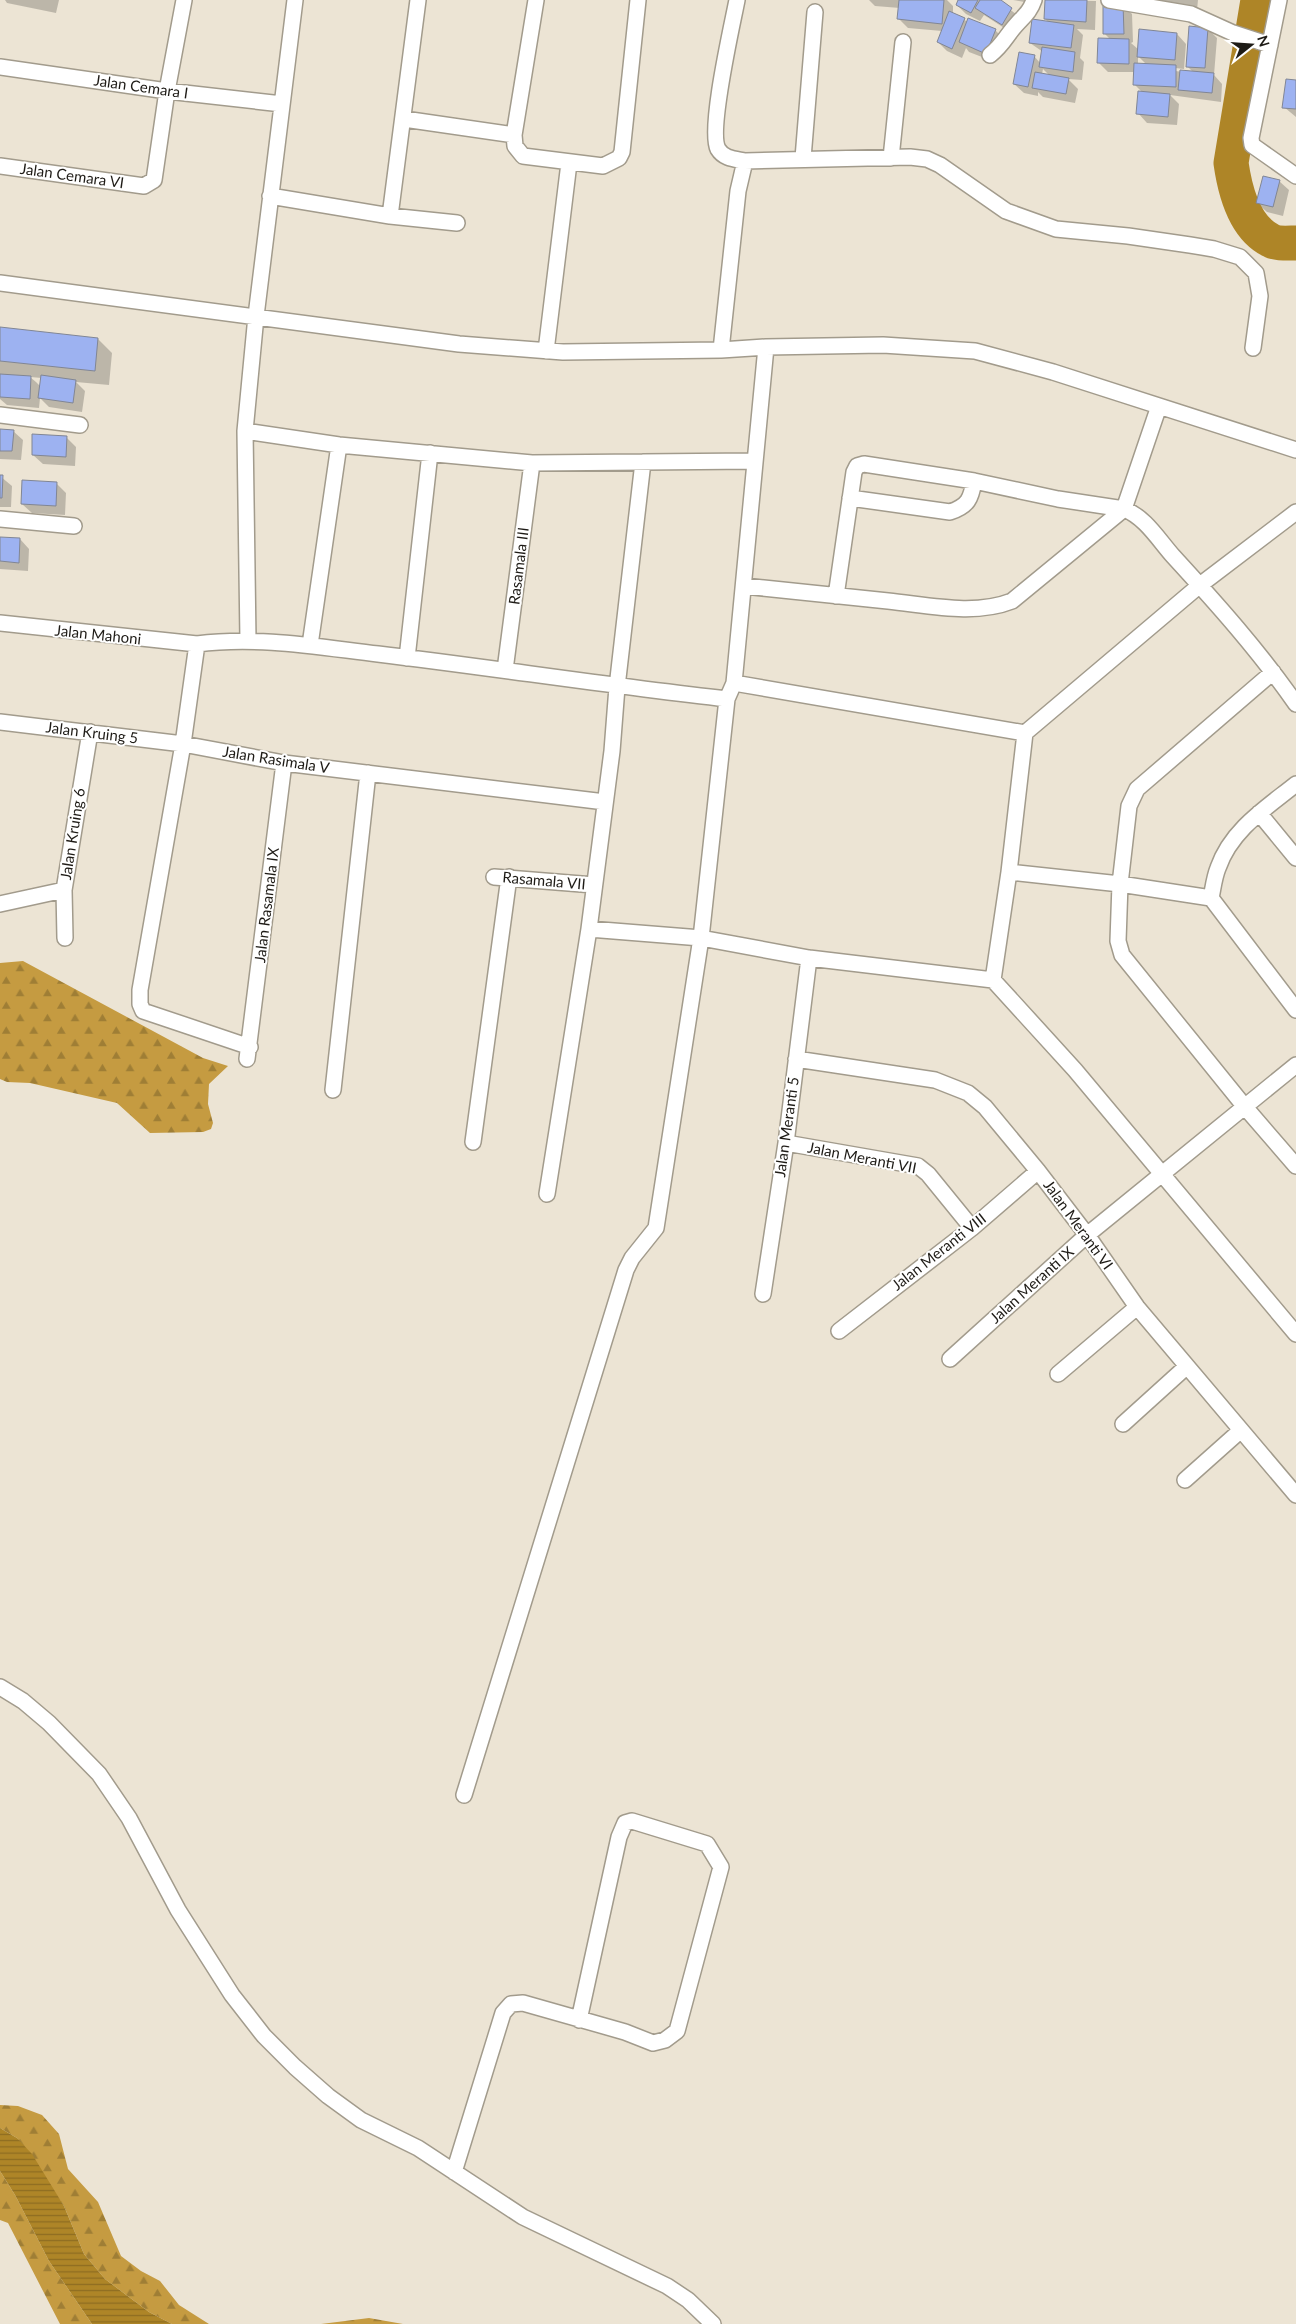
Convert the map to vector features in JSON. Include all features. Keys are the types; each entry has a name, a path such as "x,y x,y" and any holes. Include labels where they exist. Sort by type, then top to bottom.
{"street":[{"path":"167,91 184,0"},
{"path":"248,640 245,431 256,316 295,0"},
{"path":"390,216 418,0"},
{"path":"536,0 514,134 515,146 523,156 603,166 619,158 622,152 638,0"},
{"path":"737,0 718,104 716,130 718,148 727,158 745,161 776,162 803,158 891,158 910,156 927,159 940,165 1006,211 1056,229 1128,236 1214,248 1240,257 1256,273 1260,296 1253,348"},
{"path":"990,55 1002,46 1015,26 1029,13 1034,0"},
{"path":"1109,0 1191,14 1245,37 1265,43"},
{"path":"1279,0 1265,43 1251,138 1252,145 1296,176"},
{"path":"803,158 815,12"},
{"path":"891,158 903,42"},
{"name":"Jalan Cemara I","path":"0,67 167,91 282,104"},
{"name":"Jalan Cemara VI","path":"0,166 144,186 154,180 167,91"},
{"path":"404,118 514,134"},
{"path":"721,350 738,191 745,161"},
{"path":"546,351 569,163"},
{"path":"270,196 390,216 457,223"},
{"path":"0,282 459,344 546,351 721,350 766,347 883,345 975,351 1044,370 1296,450"},
{"path":"464,1795 626,1270 632,1258 656,1228 701,938 727,699 734,683 766,347"},
{"path":"744,586 964,609 998,607 1012,601 1124,509 1159,406"},
{"path":"0,415 80,425"},
{"path":"245,431 339,444 532,463 754,461"},
{"path":"310,645 339,444"},
{"path":"407,658 430,454"},
{"path":"547,1194 589,929 612,751 617,687 643,462"},
{"name":"Rasamala III","path":"505,670 532,463"},
{"path":"836,596 854,472 857,466 864,464 974,481 1058,499 1124,509 1142,520 1217,603 1274,672 1296,704"},
{"path":"850,498 950,512 962,508 971,500 974,481"},
{"path":"993,980 1009,872 1025,733 1200,585 1296,512"},
{"path":"0,519 74,526"},
{"name":"Jalan Mahoni","path":"0,624 197,644 248,640 310,645 505,670 617,687 727,699"},
{"name":"Jalan Rasamala IX","path":"197,644 183,744 142,980 140,1004 143,1011 197,1029 249,1053 284,763"},
{"path":"1274,672 1137,789 1129,806 1120,884 1118,940 1122,955 1296,1166"},
{"path":"734,683 1025,733"},
{"name":"Jalan Kruing 5","path":"0,722 183,744"},
{"name":"Jalan Kruing 6","path":"65,938 64,890 90,732"},
{"name":"Jalan Rasimala V","path":"183,744 284,763 605,802"},
{"path":"333,1090 368,773"},
{"path":"1211,898 1218,867 1233,839 1259,813 1296,784"},
{"path":"1259,813 1296,858"},
{"path":"1009,872 1120,884 1211,898 1296,1010"},
{"name":"Rasamala VII","path":"494,877 594,885"},
{"path":"473,1142 509,878"},
{"path":"0,904 64,890"},
{"path":"589,929 701,938 809,958 993,980 1075,1070 1296,1334"},
{"name":"Jalan Meranti 5","path":"763,1294 786,1143 809,958"},
{"name":"Jalan Meranti VI","path":"796,1059 935,1080 968,1094 984,1107 1038,1171 1087,1235 1137,1307 1296,1495"},
{"name":"Jalan Meranti IX","path":"950,1360 1087,1235 1296,1065"},
{"name":"Jalan Meranti VII","path":"786,1143 918,1166 928,1174 972,1228"},
{"name":"Jalan Meranti VIII","path":"839,1331 972,1228 1038,1171"},
{"path":"1058,1374 1137,1307"},
{"path":"1123,1424 1186,1367"},
{"path":"1185,1480 1240,1431"},
{"path":"0,1687 23,1701 49,1723 99,1774 114,1794 178,1910 232,1995 264,2036 302,2073 361,2120 418,2148 523,2217 667,2286 688,2300 713,2324"},
{"path":"454,2172 503,2013 511,2004 523,2003 579,2020 625,2032 652,2043 665,2040 677,2031 721,1867 707,1844 632,1821 625,1823 619,1837 579,2020"}],"green space":[{"path":"23,961 203,1058 228,1066 209,1084 208,1104 213,1123 211,1129 203,1132 150,1133 117,1103 30,1083 7,1082 0,1079 0,963"},
{"path":"0,2105 18,2106 42,2115 59,2134 68,2169 98,2202 121,2256 141,2271 160,2281 179,2305 209,2324 172,2324 149,2312 105,2279 84,2254 64,2206 17,2138 0,2128"},
{"path":"0,2171 15,2195 49,2261 92,2324 60,2324 8,2223 0,2220"},
{"path":"369,2318 403,2324 321,2324"}],"shaded area":[{"path":"0,2128 17,2138 32,2154 64,2206 84,2254 105,2279 149,2312 172,2324 92,2324 49,2261 15,2195 0,2171"}],"building":[{"path":"899,0 944,0 942,24 897,19"},
{"path":"958,0 978,0 971,13 956,5"},
{"path":"980,0 1001,0 1012,8 1002,25 975,8"},
{"path":"1045,0 1087,0 1086,22 1044,19"},
{"path":"1123,3 1124,34 1103,34 1103,4"},
{"path":"949,11 965,18 952,49 937,42"},
{"path":"968,18 996,29 986,54 959,42"},
{"path":"1032,19 1074,25 1071,48 1029,43"},
{"path":"1189,26 1208,28 1205,68 1186,67"},
{"path":"1139,29 1177,33 1175,60 1137,57"},
{"path":"1098,38 1129,39 1129,64 1097,63"},
{"path":"1042,47 1075,52 1073,72 1039,67"},
{"path":"1019,52 1035,55 1028,87 1013,84"},
{"path":"1134,63 1176,65 1176,87 1133,85"},
{"path":"1180,70 1214,73 1212,93 1178,90"},
{"path":"1035,72 1069,78 1066,94 1032,88"},
{"path":"1286,79 1296,80 1296,109 1282,108"},
{"path":"1138,91 1170,94 1168,117 1136,114"},
{"path":"1263,176 1280,180 1273,207 1256,203"},
{"path":"0,327 98,338 95,371 0,361"},
{"path":"0,374 31,376 30,399 0,397"},
{"path":"41,375 76,380 73,403 38,398"},
{"path":"0,429 14,430 12,451 0,451"},
{"path":"32,434 67,436 66,457 32,455"},
{"path":"0,475 3,475 2,498 0,498"},
{"path":"22,480 57,482 56,506 21,504"},
{"path":"0,537 20,538 19,563 0,561"}],"waterway":[{"path":"1258,0 1231,163 1238,197 1254,227 1262,235 1274,242 1296,243"}]}
